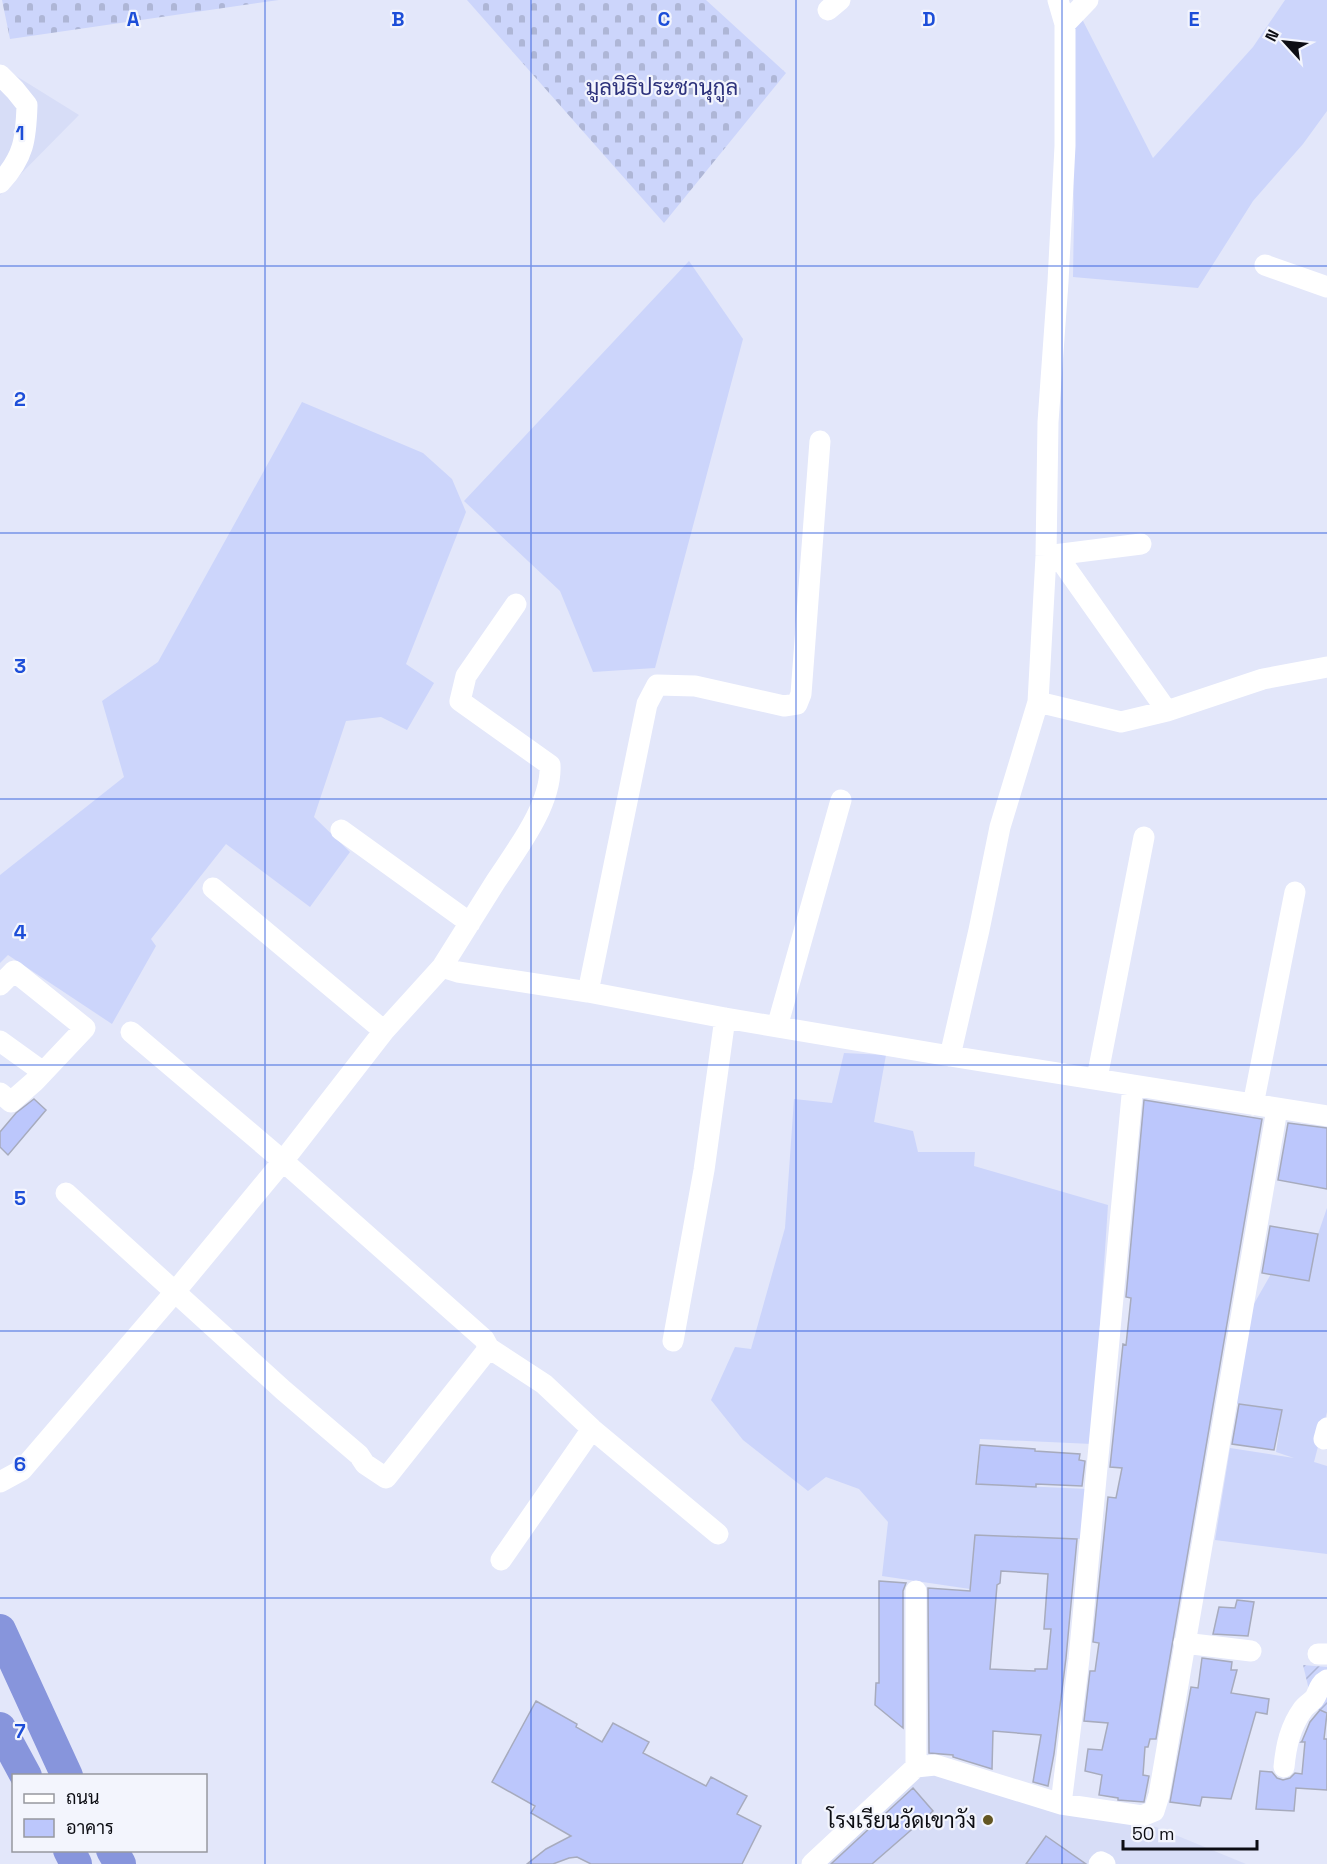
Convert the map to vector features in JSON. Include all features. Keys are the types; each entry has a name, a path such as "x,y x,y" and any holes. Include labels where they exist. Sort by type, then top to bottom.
{"highway":[{"path":"0,1630 66,1774"},
{"path":"0,1729 25,1774"}],"street":[{"path":"950,1056 980,930 1000,827 1038,702 1051,556 1048,422 1065,147 1065,24 1058,0"},
{"path":"1065,24 1088,0"},
{"path":"0,75 27,105 22,151 10,172 0,183"},
{"path":"1264,265 1327,287"},
{"path":"588,992 647,704 657,685 695,686 784,706 797,704 801,694 820,441"},
{"path":"1051,556 1141,544"},
{"path":"1051,556 1167,711"},
{"path":"0,1482 22,1470 174,1293 283,1161 384,1031 442,967 526,834 542,806 551,776 550,765 460,701 466,676 516,604"},
{"path":"1038,702 1121,722 1167,711 1263,679 1327,667"},
{"path":"777,1027 841,800"},
{"path":"341,830 470,923"},
{"path":"1097,1078 1144,837"},
{"path":"213,888 384,1031"},
{"path":"1253,1105 1295,892"},
{"path":"442,967 458,972 588,992 777,1027 1327,1116"},
{"path":"0,986 14,971 85,1028 11,1102 0,1093"},
{"path":"674,1341 704,1170 725,1018"},
{"path":"131,1032 283,1161 484,1339 489,1348 544,1384 592,1429 718,1534"},
{"path":"0,1041 43,1072"},
{"path":"1061,1804 1079,1659 1133,1085"},
{"path":"812,1864 916,1767 935,1765 1061,1804 1142,1816 1154,1811 1159,1795 1277,1109"},
{"path":"66,1193 274,1383 359,1455 365,1464 386,1478 489,1348"},
{"path":"501,1560 592,1429"},
{"path":"916,1591 916,1767"},
{"path":"1184,1643 1251,1650"},
{"path":"1284,1767 1286,1747 1292,1727 1304,1707 1323,1695"},
{"path":"1099,1864 1101,1862 1105,1864"}],"shaded area":[{"path":"0,66 79,115 0,195"},
{"name":"โรงเรียนวัดเขาวัง","path":"941,1775 1056,1813 1156,1827 1246,1864 826,1864 914,1776"}],"green space":[{"path":"2,0 279,0 10,39"},
{"name":"มูลนิธิประชานุกูล","path":"467,0 706,0 786,73 664,223"},
{"path":"1285,0 1327,0 1327,111 1303,144 1253,201 1198,288 1073,277 1074,215 1069,29 1081,17 1153,158 1253,47"},
{"path":"689,261 743,339 655,668 593,672 560,591 464,501"},
{"path":"302,402 423,453 452,479 466,512 406,664 434,683 407,730 381,717 346,721 314,817 350,852 310,907 226,844 151,939 156,946 112,1024 8,955 0,963 0,875 124,777 102,701 158,662"},
{"path":"844,1053 886,1055 874,1122 913,1131 918,1152 975,1152 974,1166 1108,1205 1092,1444 980,1439 975,1484 1088,1489 1082,1539 975,1535 970,1589 882,1576 888,1522 859,1489 826,1477 808,1491 743,1440 711,1400 735,1347 751,1349 785,1228 794,1099 832,1103"},
{"path":"1327,1208 1327,1412 1314,1462 1327,1466 1327,1554 1215,1540 1230,1448 1294,1458 1276,1452 1282,1410 1234,1403 1251,1309 1271,1274 1309,1281 1318,1234"},
{"path":"1303,1665 1327,1667 1327,1713 1316,1709"}],"building":[{"path":"34,1099 46,1110 8,1155 0,1147 0,1132 16,1113"},
{"path":"1144,1100 1262,1119 1156,1739 1150,1739 1148,1747 1145,1747 1143,1775 1149,1776 1144,1802 1118,1800 1118,1798 1099,1795 1102,1775 1085,1771 1088,1749 1102,1750 1108,1723 1084,1721 1090,1671 1095,1671 1099,1643 1093,1642 1108,1497 1116,1498 1122,1468 1110,1467 1123,1344 1126,1345 1131,1298 1126,1297"},
{"path":"1288,1123 1327,1128 1327,1189 1278,1180"},
{"path":"1270,1226 1318,1234 1309,1281 1262,1273"},
{"path":"1239,1404 1282,1410 1274,1450 1232,1444"},
{"path":"980,1445 1080,1454 1079,1460 1085,1461 1082,1486 1036,1484 1036,1487 976,1484"},
{"path":"975,1535 1077,1539 1066,1658 1048,1786 1033,1782 1041,1735 993,1731 992,1769 953,1757 953,1755 929,1753 928,1588 970,1591","holes":["1001,1571 1048,1574 1044,1629 1051,1629 1047,1669 1035,1669 1035,1671 990,1669 997,1585 1000,1583"]},
{"path":"879,1581 906,1583 903,1591 903,1728 875,1705 876,1683 879,1683"},
{"path":"1237,1600 1254,1602 1248,1636 1213,1634 1219,1607 1235,1608"},
{"path":"1202,1658 1232,1662 1231,1670 1237,1670 1231,1693 1269,1699 1267,1714 1256,1712 1231,1799 1202,1797 1200,1806 1170,1802 1191,1687 1198,1688"},
{"path":"536,1701 577,1724 576,1727 602,1742 613,1723 649,1742 643,1753 706,1786 711,1777 747,1796 737,1814 761,1826 742,1864 591,1864 577,1857 553,1864 527,1864 546,1849 571,1836 531,1813 535,1806 492,1782"},
{"path":"1320,1710 1327,1713 1324,1739 1327,1739 1327,1790 1296,1788 1294,1811 1256,1809 1260,1771 1272,1772 1277,1778 1283,1780 1295,1773 1302,1774 1305,1742 1301,1742 1310,1722"},
{"path":"913,1788 933,1811 872,1864 831,1864"},
{"path":"1046,1836 1086,1864 1026,1864"}],"place":[{"name":"โรงเรียนวัดเขาวัง","path":"988,1820"}]}
